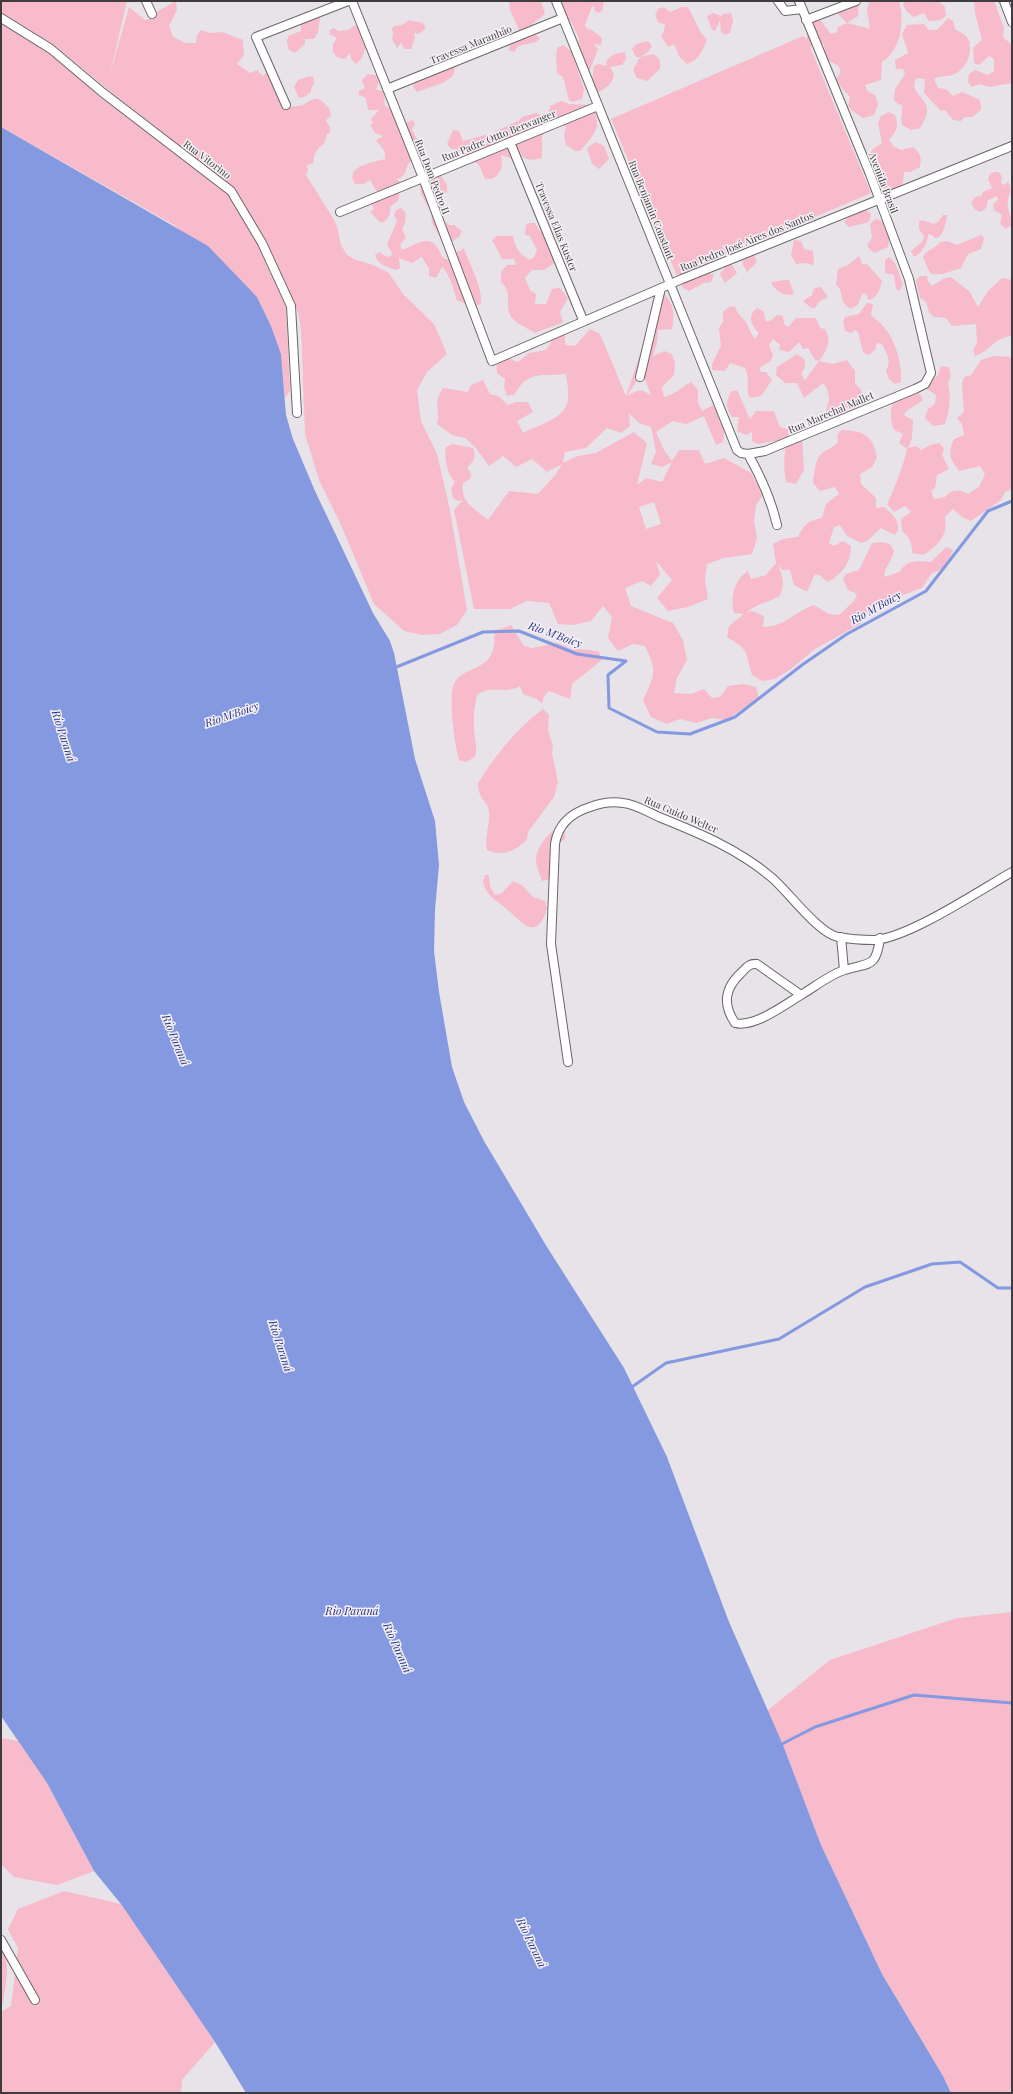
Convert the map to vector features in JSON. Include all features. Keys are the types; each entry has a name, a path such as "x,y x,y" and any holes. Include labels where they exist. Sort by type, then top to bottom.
{"street":[{"path":"146,1 152,14"},
{"path":"286,105 256,37 348,1"},
{"name":"Rua Dom Pedro II","path":"352,1 423,178 492,360"},
{"name":"Rua Benjamin Constant","path":"556,1 737,450 741,453 748,454"},
{"path":"778,1 785,11 801,5"},
{"path":"806,20 856,1"},
{"path":"1004,1 1012,22"},
{"name":"Avenida Brasil","path":"801,5 909,279 927,356 930,377"},
{"name":"Rua Vitorino","path":"1,18 51,49 102,92 231,191 262,243 291,306 297,413"},
{"name":"Travessa Maranhão","path":"388,89 562,18"},
{"name":"Rua Padre Ottto Berwanger","path":"340,212 598,106"},
{"name":"Travessa Elias Kuster","path":"510,142 583,320"},
{"name":"Rua Pedro José Aires dos Santos","path":"492,360 670,284 1012,146"},
{"path":"640,377 661,288"},
{"name":"Rua Marechal Mallet","path":"748,454 765,451 787,443 915,390 925,384 930,377"},
{"path":"748,454 762,479 777,525"},
{"name":"Rua Guido Welter","path":"568,1062 551,944 555,844 556,835 562,824 572,815 585,808 603,802 624,803 714,840 771,877 828,934 841,937 880,938 918,926 1012,872"},
{"path":"841,937 844,970"},
{"path":"801,995 757,964 753,964 749,965 732,981 728,988 727,996 731,1018 735,1023 743,1025 754,1022 801,995 844,970 865,966 873,960 878,953 880,938"},
{"path":"1,1940 35,2000"}],"shaded area":[{"path":"1,1 127,1 110,74 129,7 145,20 153,18 158,11 176,1 177,10 169,26 173,37 186,43 196,43 197,35 201,30 210,33 222,32 243,40 244,55 237,64 250,73 257,70 263,76 267,72 266,69 285,107 302,105 314,99 318,99 328,108 331,116 326,120 330,128 330,133 327,134 324,144 316,152 313,163 307,165 308,171 306,175 333,218 337,226 341,245 347,255 389,273 403,294 434,324 447,354 427,372 417,390 421,421 437,454 450,510 467,610 457,625 440,634 422,635 404,631 374,604 341,525 319,480 305,434 301,329 298,312 265,238 233,188 106,88 56,46 1,13"},
{"path":"509,1 541,1 545,14 532,24 536,35 540,38 536,42 518,46 514,52 508,50 511,44 508,38 520,32 510,10"},
{"path":"560,1 604,1 602,11 598,13 594,10 595,6 592,7 585,25 587,29 592,30 602,38 601,45 594,44 598,49 590,70 585,70 577,53 579,38 571,22 565,18"},
{"path":"839,1 857,1 859,5 858,16 847,23 837,13"},
{"path":"869,1 899,1 902,17 900,34 897,43 894,50 882,62 881,80 865,85 868,92 875,95 878,104 874,115 863,118 851,110 848,105 850,97 836,79 841,72 838,66 824,57 825,49 823,43 810,47 871,193 698,267 706,274 714,274 711,282 704,283 689,291 683,288 681,279 696,268 677,276 611,119 803,36 806,39 810,29 807,22 818,17 831,34 837,32 838,27 847,23 870,29 867,10"},
{"path":"904,1 938,1 945,7 946,16 940,20 929,21 924,13 914,17 907,12 903,5"},
{"path":"974,1 994,1 1004,28 1003,37 1012,45 1012,83 990,87 979,84 972,87 968,82 969,74 975,70 988,75 994,71 994,59 989,56 979,65 974,63 973,48 982,40 975,13"},
{"path":"664,7 670,12 682,7 688,7 701,33 707,40 700,55 687,64 679,56 674,44 668,47 661,36 664,31 665,24 659,23 655,16 658,9"},
{"path":"314,10 320,18 318,32 314,39 305,39 305,44 295,53 289,50 287,42 288,36 301,31 301,19 304,12"},
{"path":"713,13 719,15 720,17 723,14 731,13 733,21 730,33 725,35 721,32 720,20 715,31 712,30 707,16"},
{"path":"948,18 953,21 955,29 967,37 970,46 969,56 964,66 957,73 934,79 938,88 946,89 953,96 962,92 980,100 981,110 972,117 965,117 961,121 953,120 945,110 941,111 924,93 925,79 917,78 914,87 924,102 927,112 920,128 911,130 902,125 902,105 898,104 894,100 895,89 905,74 903,69 896,69 895,60 908,53 902,34 907,25 924,24 929,30 937,30"},
{"path":"409,20 423,23 426,28 419,34 414,33 415,38 411,49 405,49 401,43 397,48 392,39 392,29 394,26 402,25"},
{"path":"1,24 49,53 100,97 228,193 258,245 286,307 290,391 285,398 281,354 271,326 257,297 174,225 1,127"},
{"path":"355,25 361,29 367,43 362,58 356,64 351,59 350,53 345,59 337,57 333,52 333,44 337,38 329,34 330,30 334,28 338,31 348,30"},
{"path":"648,41 652,46 648,52 640,57 636,57 632,49 636,44"},
{"path":"563,45 572,52 584,89 582,99 572,102 569,100 563,77 557,73 557,48"},
{"path":"625,52 626,59 622,65 610,67 614,74 609,85 599,92 593,89 592,80 594,66 599,64 607,66 606,62 608,59 616,53"},
{"path":"654,54 660,61 660,69 647,81 637,78 633,70 640,57"},
{"path":"449,56 455,69 453,76 443,83 417,92 413,87 420,73 427,69 436,68 438,75 439,61"},
{"path":"368,74 376,75 379,81 376,90 384,93 385,106 394,109 401,109 405,123 412,120 415,123 412,130 420,144 417,151 417,156 408,164 403,176 397,179 401,184 398,201 390,207 389,216 382,223 370,212 374,209 372,204 380,197 370,180 363,184 355,184 352,178 353,173 362,166 385,159 385,152 376,140 383,136 375,133 370,125 373,123 371,119 379,110 368,110 366,98 359,95 359,91 365,88 362,80"},
{"path":"309,76 313,77 314,83 311,92 304,97 299,98 294,87 298,80"},
{"path":"561,101 569,104 592,105 597,120 596,130 590,140 580,151 575,151 566,145 564,135 566,127 549,115 550,106"},
{"path":"889,112 895,115 897,122 894,134 889,140 893,146 901,150 913,147 919,153 921,158 920,167 910,172 904,172 903,183 896,190 884,190 879,183 877,175 871,174 868,164 871,152 882,143 878,123 881,116"},
{"path":"536,113 543,116 549,128 542,136 542,158 532,160 527,159 520,153 515,155 512,159 501,155 501,168 494,178 485,179 479,165 475,162 470,164 458,150 451,149 447,144 453,130 459,131 463,141 489,134 494,149 499,153 493,136 494,132 518,121 522,117"},
{"path":"596,142 604,146 609,159 599,169 592,164 587,148"},
{"path":"999,172 1002,177 1001,183 1004,185 1008,182 1011,190 1008,199 1008,209 1012,225 1006,229 1000,224 1002,215 994,210 993,204 998,200 997,196 988,200 986,208 981,212 975,210 971,202 976,197 981,196 983,192 992,188 988,179 990,174"},
{"path":"441,176 447,185 447,192 437,199 442,206 444,221 449,225 454,225 462,231 459,237 448,244 443,242 432,223 431,212 421,194 420,184 427,177"},
{"path":"401,208 405,212 406,217 402,229 406,238 400,244 402,250 420,242 430,242 438,249 442,257 448,260 452,255 464,248 478,282 481,304 472,307 457,300 448,274 442,267 436,278 429,276 429,269 422,257 412,263 399,258 400,268 396,270 383,265 378,261 375,255 379,252 387,257 393,255 387,244 397,221 394,215 396,210"},
{"path":"865,209 871,214 869,222 849,227 844,222 848,217"},
{"path":"943,215 947,215 947,218 942,233 939,237 935,238 928,234 924,248 914,257 911,251 923,241 924,236 919,229 919,221 922,220 934,224 938,222"},
{"path":"875,219 884,223 888,230 889,238 888,247 874,253 867,246 872,237 870,224"},
{"path":"529,223 535,223 539,230 549,238 558,261 544,270 532,270 525,278 530,290 536,294 535,304 546,304 552,289 560,288 568,298 560,312 563,322 535,333 515,321 508,310 508,296 505,287 501,282 501,272 507,265 516,265 514,259 502,259 492,240 497,236 513,236 518,250 530,260 534,257 537,250 530,236 525,235 526,225"},
{"path":"981,235 984,238 981,249 968,254 961,268 943,274 932,274 929,271 923,257 940,242 947,241 957,245"},
{"path":"794,240 801,241 804,249 813,251 814,265 805,263 796,264 791,255"},
{"path":"754,255 757,262 747,272 742,263 744,256"},
{"path":"859,256 862,264 867,264 882,281 874,298 868,300 867,295 864,293 861,296 858,305 850,309 843,302 840,289 836,285 838,269 848,265"},
{"path":"889,257 896,266 903,285 899,291 896,289 894,275 885,273 885,260"},
{"path":"727,265 732,265 737,273 725,283 720,274"},
{"path":"920,276 927,276 928,281 932,286 945,278 951,277 970,292 978,307 988,291 1002,278 1012,280 1012,336 1001,339 985,351 975,356 973,350 977,343 976,324 952,326 946,318 934,317 929,312 926,302 920,298 916,281"},
{"path":"789,280 794,294 784,294 774,288 771,282"},
{"path":"821,287 828,297 820,301 815,308 811,308 803,301 812,295 814,288"},
{"path":"664,293 670,301 673,310 672,329 658,330 657,342 653,356 664,351 672,354 675,363 674,375 662,387 664,397 671,395 691,382 698,390 698,403 702,411 713,405 720,418 724,432 723,442 716,445 704,416 686,424 673,421 656,432 664,450 672,461 679,450 699,450 705,464 724,458 751,473 763,495 756,505 754,521 757,538 752,554 724,558 707,564 705,579 708,599 688,607 668,611 657,598 672,580 656,561 660,575 651,586 642,581 625,588 631,606 673,623 683,640 687,660 677,678 674,693 691,694 704,689 712,698 720,697 728,686 744,684 756,687 759,698 726,720 712,718 696,723 680,719 667,724 651,717 643,700 650,685 653,673 653,667 649,654 645,646 633,644 618,651 608,638 612,617 603,606 591,621 573,625 558,624 549,603 527,601 510,609 474,609 454,510 463,500 458,501 453,498 451,488 455,482 450,475 447,466 445,456 446,447 452,444 473,448 474,459 467,467 471,474 470,479 463,483 464,495 469,504 488,520 509,491 538,494 556,474 562,464 547,472 532,459 516,467 503,456 489,466 476,448 465,438 452,435 437,424 437,402 443,388 468,392 471,385 483,380 490,394 498,396 508,405 516,402 528,402 533,412 517,421 523,433 557,416 566,406 568,399 566,374 531,377 520,386 515,394 507,396 504,387 505,379 497,373 496,361 506,357 518,362 529,353 546,350 556,334 565,335 565,345 575,346 590,329 600,334 626,396 653,316 655,301","holes":["642,372 651,395 644,391 639,391 627,396","629,413 639,423 651,427 656,452 651,464 662,467 672,462 662,482 646,478 637,485 647,443 634,432 596,453 578,456 563,463 565,452 586,448 607,428 621,433 630,426","654,502 661,524 646,529 639,507"]},
{"path":"867,303 873,304 871,316 885,328 895,345 900,363 901,382 895,384 889,379 886,371 889,360 882,344 877,343 875,350 868,355 863,352 858,332 855,330 851,333 845,331 843,322 845,317 859,314"},
{"path":"735,306 755,339 759,333 752,324 751,317 757,308 763,311 766,321 770,321 777,315 783,316 784,324 788,327 796,318 816,318 820,328 825,329 827,333 828,346 819,361 815,360 808,348 803,349 799,342 789,352 779,350 780,345 773,339 769,345 773,355 771,361 759,368 761,372 766,372 772,380 761,396 749,398 745,368 730,363 725,371 712,370 712,364 721,346 719,328 723,322 723,312 729,307"},
{"path":"797,354 805,360 805,367 801,374 805,380 819,361 833,364 847,360 855,371 855,384 860,388 864,399 855,412 827,419 825,413 829,398 826,387 823,383 804,398 797,383 785,383 776,375 777,367"},
{"path":"994,356 1012,357 1012,489 1005,492 1001,500 971,521 962,517 953,509 945,517 946,524 944,534 938,543 924,555 912,553 910,541 902,531 901,519 911,512 905,506 894,512 887,504 907,449 899,443 903,434 894,430 891,414 894,402 903,394 911,393 920,394 923,400 910,408 904,415 913,420 912,438 908,448 916,446 921,450 930,445 939,443 944,448 942,455 949,469 937,475 935,488 931,491 934,499 945,497 953,491 962,491 968,494 979,487 985,474 980,466 959,471 951,459 950,452 954,439 964,435 962,424 957,418 964,412 962,384 964,377 971,375 981,360"},
{"path":"941,366 949,367 951,376 948,382 950,393 949,408 945,424 933,426 925,418 928,409 935,404 936,395 927,389 928,384 938,375"},
{"path":"737,390 750,419 756,411 774,411 780,427 788,429 789,437 782,443 774,441 758,444 752,441 752,432 746,435 737,431 739,417 732,417 727,405 731,392"},
{"path":"841,430 861,433 870,439 873,444 877,458 872,467 860,474 861,484 876,498 876,508 884,507 895,518 898,523 898,531 895,535 881,528 867,541 861,543 847,536 840,525 834,527 829,543 834,546 843,541 851,546 851,552 845,568 837,576 827,582 821,576 815,574 807,592 794,585 790,570 782,570 778,565 783,580 780,596 758,605 746,613 752,611 764,616 763,627 778,624 814,605 829,614 839,615 854,601 857,594 848,590 843,579 846,574 859,570 872,543 881,542 890,544 894,551 884,577 900,572 909,563 918,561 931,562 946,547 953,550 945,567 931,574 922,588 871,607 860,624 815,649 791,669 775,679 762,681 752,675 746,653 742,647 727,637 729,626 744,614 734,613 734,589 739,579 748,571 751,579 766,575 776,563 773,544 783,539 798,537 802,529 807,524 813,520 822,518 826,504 839,494 835,487 820,491 813,483 815,467 818,459 822,453 838,442 837,436"},
{"path":"802,438 804,470 796,484 786,482 784,463 787,444"},
{"path":"511,625 524,646 532,648 557,643 572,649 599,652 602,660 572,684 570,699 549,691 544,696 542,704 537,699 523,694 520,686 509,690 487,690 477,695 474,718 476,746 475,757 466,762 459,760 452,720 452,697 455,682 463,674 488,660 493,649 495,631"},
{"path":"543,709 549,715 548,731 553,746 552,753 558,782 554,797 528,832 527,840 522,844 513,850 503,853 487,850 486,841 489,812 487,805 481,797 478,789 478,783 507,743 524,725"},
{"path":"560,826 565,831 565,839 552,847 551,879 542,881 537,865 537,854 544,840"},
{"path":"485,875 489,875 490,887 495,895 502,893 513,881 523,886 533,897 545,901 547,908 540,924 535,927 526,925 490,896 483,882"},
{"path":"1012,1612 1012,2093 951,2093 943,2076 882,1974 821,1845 783,1745 767,1711 830,1660 957,1618"},
{"path":"1,1738 18,1741 47,1783 94,1871 57,1885 14,1877 1,1864"},
{"path":"64,1891 121,1904 215,2042 182,2080 181,2093 1,2093 1,2012 11,2006 18,1948 8,1929 18,1909"},
{"path":"1,1946 6,1959 7,1973 3,2003 1,2004"}],"water":[{"name":"Rio Paraná","path":"1,127 208,246 257,297 271,326 281,354 286,415 293,439 315,491 373,613 390,641 394,653 415,759 435,821 439,865 435,910 434,951 439,992 452,1067 464,1102 484,1141 547,1247 624,1368 667,1457 729,1622 783,1745 821,1845 882,1974 943,2076 951,2093 246,2093 215,2042 121,1904 94,1871 47,1783 1,1716"}],"waterway":[{"name":"Rio M'Boicy","path":"394,668 483,632 519,631 577,654 626,661 608,675 609,708 657,732 690,734 735,717 802,665 847,634 926,591 988,511 1012,501"},
{"path":"629,1389 666,1363 779,1339 865,1287 932,1264 960,1262 998,1288 1012,1288"},
{"path":"780,1745 815,1727 914,1695 1012,1703"}],"water label":[{"name":"Río Paraná","path":"63,736"},
{"name":"Río Paraná","path":"175,1040"},
{"name":"Río Paraná","path":"280,1346"},
{"name":"Río Paraná","path":"397,1648"},
{"name":"Río Paraná","path":"531,1943"}]}
